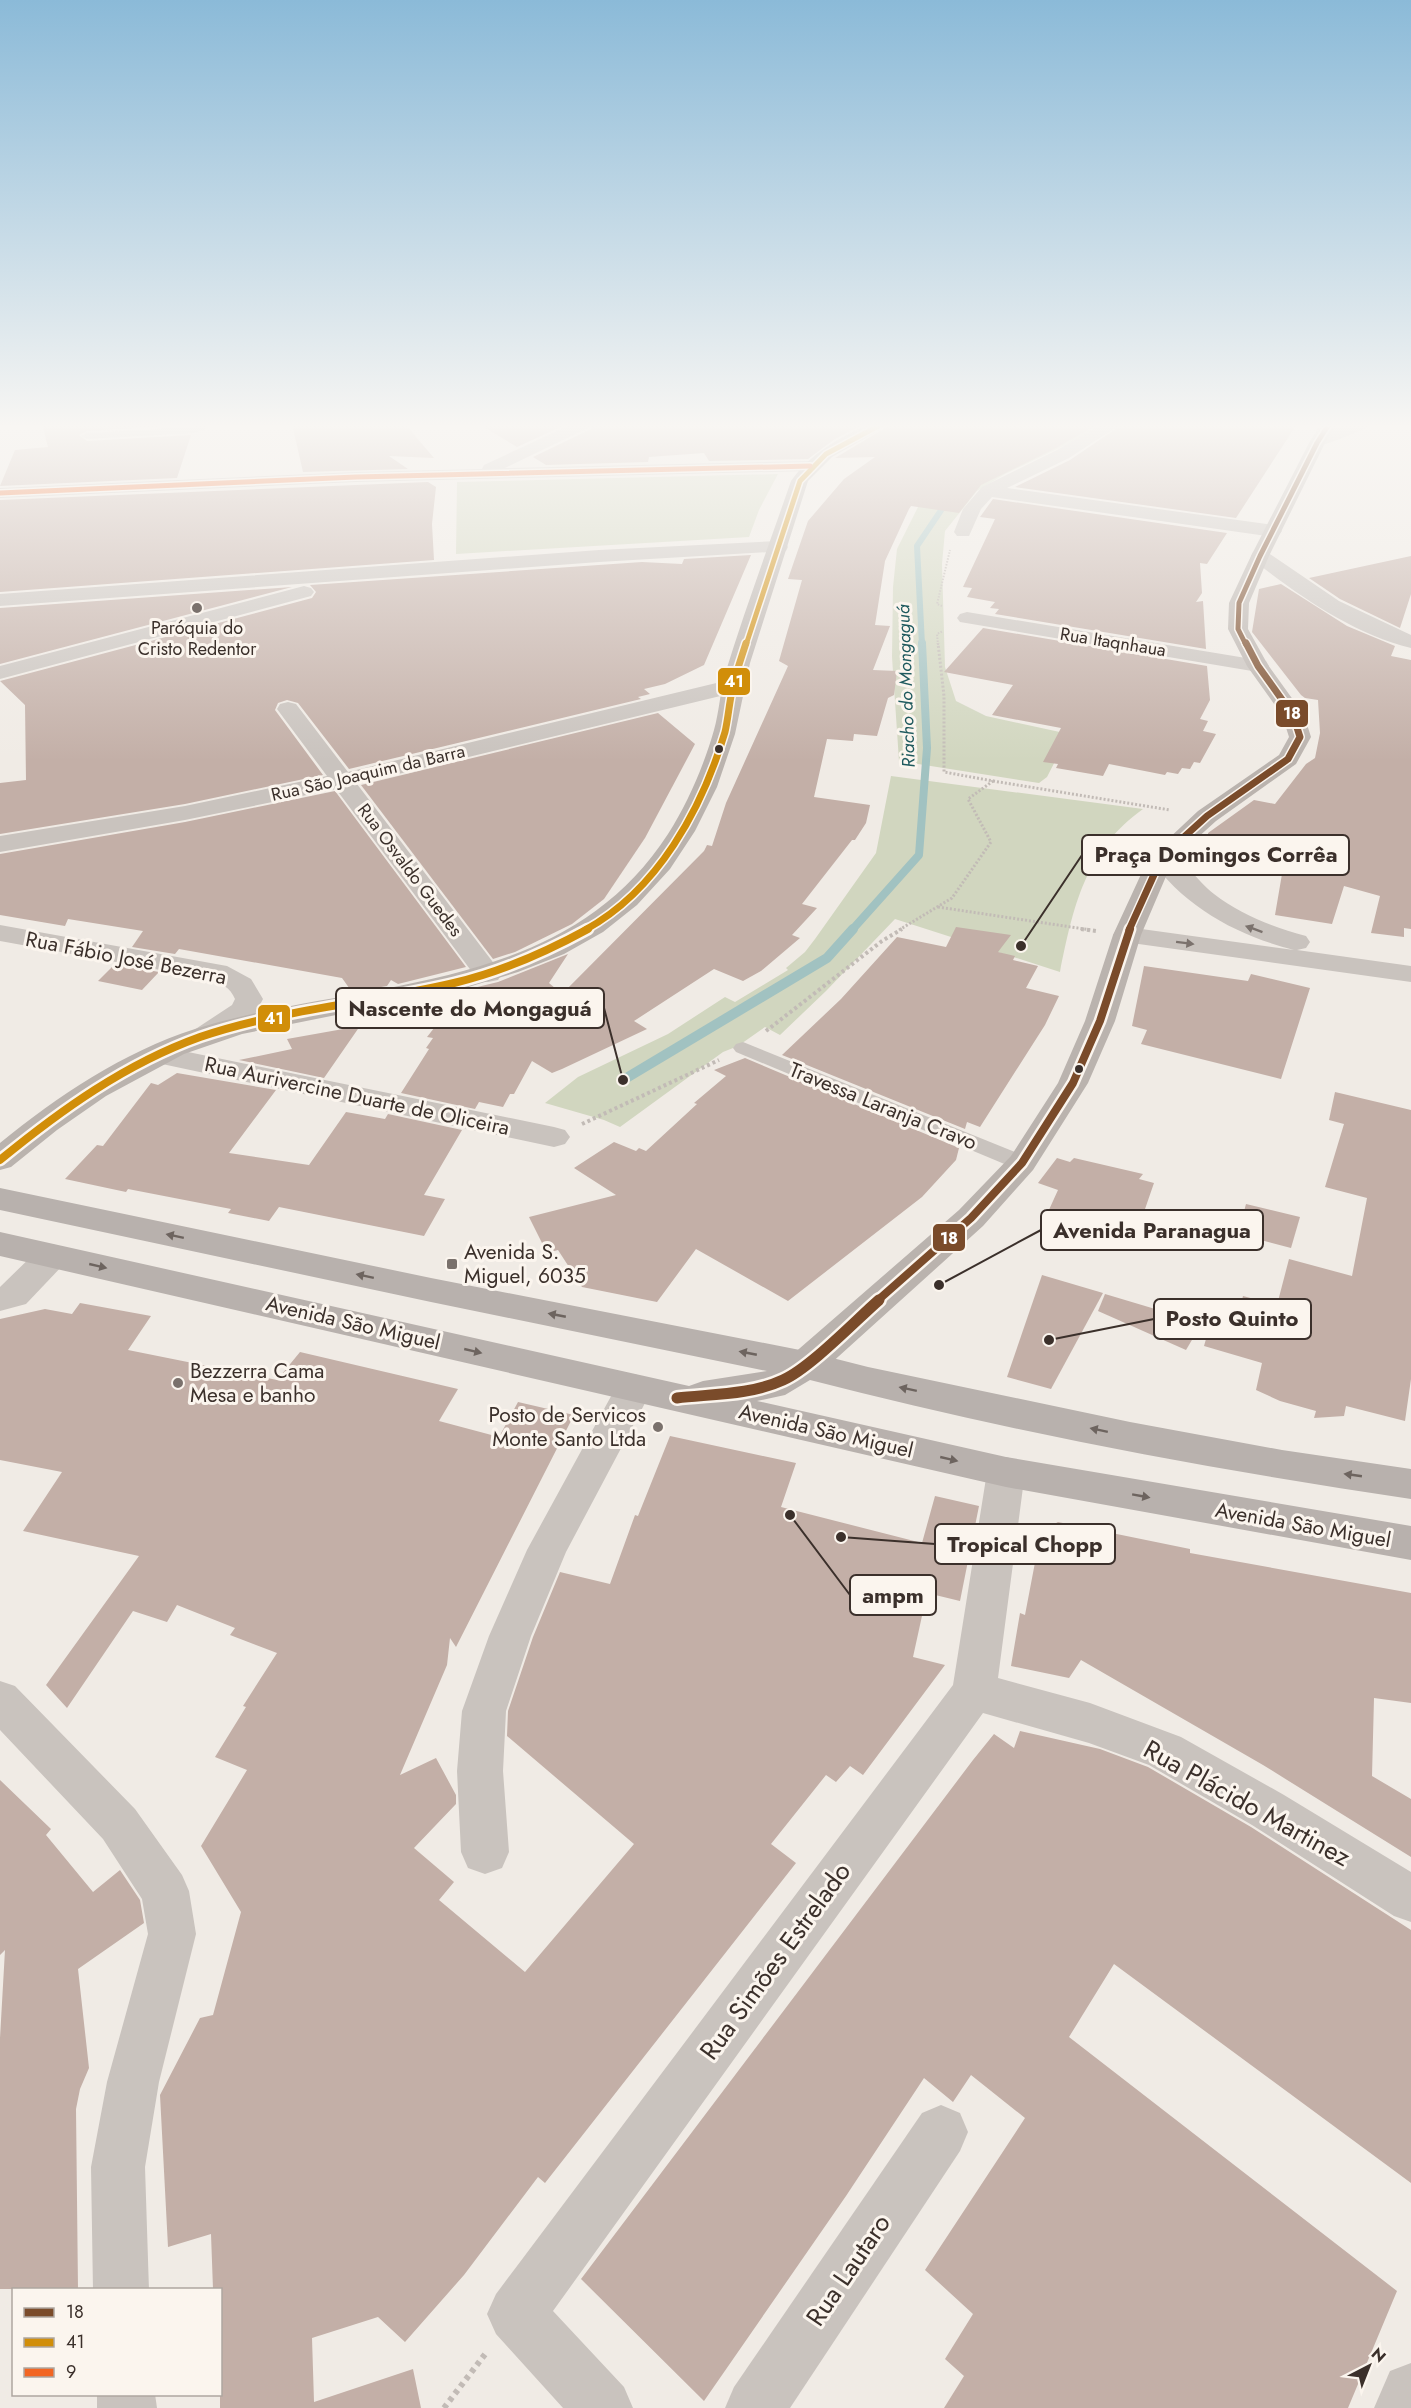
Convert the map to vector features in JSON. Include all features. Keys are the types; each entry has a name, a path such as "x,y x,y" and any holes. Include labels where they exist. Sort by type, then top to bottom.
{"main road":[{"path":"0,1160 81,1098 159,1054 246,1024 456,983 488,974 562,945 605,920 643,887 677,842 695,806 724,732 733,686 782,536"},
{"path":"677,1398 760,1388 784,1380 805,1365 971,1218 1022,1163 1073,1083 1100,1021 1127,935 1162,857 1207,816 1287,759 1300,737 1293,715 1258,666 1238,628 1239,603 1271,536"},
{"path":"0,1199 419,1288 805,1365 868,1381 1130,1437 1282,1465 1411,1484"},
{"name":"Avenida São Miguel","path":"0,1244 1006,1472 1411,1543"}],"street":[{"path":"0,600 599,556 779,547"},
{"path":"1260,556 1298,586 1333,608 1411,642"},
{"path":"0,673 379,572"},
{"name":"Rua Itaqnhaua","path":"967,618 1258,666"},
{"name":"Rua São Joaquim da Barra","path":"0,844 189,813 342,782 733,686"},
{"name":"Rua Osvaldo Guedes","path":"288,709 488,974"},
{"path":"1162,857 1193,892 1219,912 1247,927 1411,973"},
{"name":"Rua Fábio José Bezerra","path":"0,933 217,972 246,987 249,999 244,1010 201,1038"},
{"path":"1127,935 1411,973"},
{"name":"Rua Aurivercine Duarte de Oliceira","path":"159,1054 554,1137"},
{"path":"0,1299 14,1295 52,1256"},
{"path":"485,1852 480,1771 484,1711 510,1636 546,1550 634,1388"},
{"name":"Rua Simões Estrelado","path":"516,2314 974,1691 1006,1472"},
{"name":"Rua Plácido Martinez","path":"974,1691 1090,1723 1165,1750 1268,1810 1411,1899"},
{"path":"0,1700 119,1824 165,1891 172,1934 133,2082 118,2167 121,2288"},
{"name":"Rua Lautaro","path":"755,2408 941,2132"},
{"path":"516,2314 603,2408"},
{"path":"1404,2408 1411,2392"}],"lane":[{"name":"Travessa Laranja Cravo","path":"743,1048 1022,1163"}],"path":[{"path":"945,738 944,772 1207,816"},
{"path":"554,1137 743,1048 882,941 952,898 992,842 968,799 993,781"},
{"path":"937,907 1127,935"},
{"path":"444,2408 516,2314"}],"green space":[{"path":"456,536 749,536 749,537 456,554"},
{"path":"903,536 945,536 942,564 945,667 956,701 986,716 1069,734 1047,777 1039,783 899,761 892,657 893,587 897,549"},
{"path":"891,776 1143,809 1123,825 1107,843 1095,862 1085,882 1070,925 1060,972 895,919 780,1035 765,1027 738,1046 723,1052 620,1127 545,1103 578,1077 668,1034 725,997 735,1002 788,970 786,968 805,952 815,939 876,853"}],"building":[{"path":"0,536 433,536 434,560 0,592"},
{"path":"803,536 896,536 885,561 875,625 890,626 873,670 897,671 894,695 888,698 877,736 854,734 853,741 827,739 814,797 870,805 866,823 855,840 852,840 802,904 817,908 792,935 800,938 761,971 743,981 714,969 634,1021 647,1029 562,1069 552,1073 532,1061 514,1094 510,1094 503,1107 479,1102 475,1109 401,1093 429,1049 426,1048 433,1038 427,1037 449,1009 428,999 498,982 568,954 549,983 562,994 704,851 707,845 712,846 726,803 788,666 779,661 802,580 788,579"},
{"path":"987,536 1225,536 1207,564 1200,563 1202,593 1196,602 1203,601 1206,649 995,614 999,609 990,608 995,602 967,597 972,588 963,587"},
{"path":"751,555 704,665 665,684 644,689 650,694 638,697 641,699 349,769 298,703 287,700 278,703 275,710 323,775 185,804 0,834 0,783 26,780 25,705 0,681 312,598 316,592 310,585 642,562 682,564 684,559"},
{"path":"1411,556 1411,594 1400,628 1340,599 1309,578"},
{"path":"1281,584 1347,626 1395,646 1391,656 1411,660 1411,929 1404,928 1404,937 1371,933 1380,896 1344,886 1332,924 1275,915 1282,874 1207,859 1208,833 1254,800 1275,804 1306,764 1315,758 1320,733 1318,700 1301,695 1252,632 1259,589"},
{"path":"292,587 0,664 0,608"},
{"path":"983,628 1207,666 1210,700 1200,719 1208,721 1203,731 1216,734 1200,763 1194,762 1190,769 1182,768 1178,774 1167,772 1165,775 1109,764 1103,776 1056,768 1058,764 1043,762 1061,728 992,715 1013,685 944,672"},
{"path":"658,713 695,744 645,838 604,899 572,924 515,952 493,959 361,785"},
{"path":"335,791 466,967 398,984 391,980 387,986 352,992 342,978 179,949 175,954 132,947 143,931 68,919 65,926 0,915 0,854 185,822"},
{"path":"956,927 1011,935 998,952 1015,956 1013,960 1038,966 1026,988 1059,996 1045,1025 980,1127 967,1122 965,1129 782,1055 841,999 897,937 946,947"},
{"path":"115,964 159,972 142,990 98,981"},
{"path":"1144,966 1248,981 1251,974 1310,988 1281,1079 1141,1044 1147,1030 1132,1026"},
{"path":"360,1026 324,1078 239,1060 292,1049 287,1039"},
{"path":"745,1058 959,1148 956,1160 922,1197 788,1301 696,1249 657,1302 582,1287 558,1250 547,1253 529,1217 616,1195 574,1168 614,1142 636,1151 639,1148 646,1151 697,1104 694,1103 726,1076 714,1070"},
{"path":"177,1073 276,1090 229,1153 309,1165 346,1112 385,1119 388,1114 462,1130 424,1195 445,1199 424,1236 279,1207 269,1221 228,1213 231,1209 128,1189 126,1192 65,1179 97,1145 103,1146 151,1083 158,1085"},
{"path":"1335,1092 1411,1110 1411,1379 1405,1421 1346,1406 1344,1416 1314,1418 1316,1411 1280,1401 1256,1390 1262,1363 1204,1346 1216,1304 1239,1311 1243,1296 1277,1305 1289,1259 1352,1276 1367,1198 1325,1187 1344,1124 1329,1120"},
{"path":"1057,1158 1070,1162 1074,1158 1143,1174 1139,1179 1154,1183 1136,1235 1048,1212 1058,1190 1038,1183"},
{"path":"1246,1204 1300,1217 1291,1248 1238,1234"},
{"path":"1042,1275 1103,1293 1051,1389 1007,1377"},
{"path":"1105,1294 1202,1323 1186,1350 1098,1311"},
{"path":"80,1303 151,1316 128,1350 277,1380 300,1352 458,1389 439,1421 499,1437 518,1402 574,1415 456,1647 450,1638 447,1665 400,1775 436,1758 456,1795 456,1804 414,1848 454,1882 439,1900 525,1972 634,1844 507,1736 508,1711 533,1637 560,1572 610,1584 635,1515 638,1516 670,1436 796,1463 781,1507 922,1543 935,1496 979,1506 960,1601 927,1593 913,1657 945,1665 863,1775 850,1766 836,1782 826,1775 771,1844 796,1863 545,2183 538,2177 464,2275 405,2342 378,2317 312,2338 314,2402 413,2369 421,2408 220,2408 222,2288 213,2288 211,2234 168,2247 160,2095 200,2018 213,2015 241,1912 201,1846 247,1770 215,1757 246,1707 243,1706 277,1653 230,1635 235,1628 177,1605 167,1622 133,1611 67,1708 46,1685 139,1556 23,1531 62,1472 0,1460 0,1319 45,1309 72,1314"},
{"path":"1058,1522 1190,1549 1190,1553 1411,1593 1411,1703 1374,1698 1372,1776 1411,1799 1411,1857 1263,1765 1081,1660 1069,1678 1011,1666 1020,1613 1025,1615 1041,1531"},
{"path":"1020,1731 1100,1749 1148,1767 1251,1827 1411,1930 1411,2183 1114,1964 1069,2037 1397,2291 1348,2408 944,2408 964,2376 945,2359 973,2314 925,2270 1025,2118 971,2075 953,2102 924,2078 846,2196 704,2401 581,2279 973,1760 994,1734 1014,1748"},
{"path":"0,1780 51,1829 46,1835 93,1892 120,1870 140,1900 144,1923 78,1969 89,2068 80,2089 76,2109 78,2288 0,2289 0,2038 5,1950 0,1955"}],"waterway":[{"name":"Riacho do Mongaguá","path":"922,645 917,546 923,536"},
{"name":"Riacho do Mongaguá","path":"852,930 919,855 927,748 922,643"},
{"name":"Riacho do Mongaguá","path":"623,1080 827,958 853,929"}],"transit line":[{"name":"41","path":"0,1160 46,1123 95,1089 146,1060 173,1048 201,1037 265,1020 455,983 508,966 554,948 594,926 628,900 657,869 683,831 705,787 724,734 740,663 782,536"},
{"name":"18","path":"677,1398 760,1388 784,1380 805,1365 971,1218 1022,1163 1073,1083 1100,1021 1127,935 1162,857 1207,816 1288,759 1300,737 1293,715 1258,666 1238,629 1239,603 1270,536"}],"place":[{"name":"Paróquia do Cristo Redentor","path":"197,608"},
{"name":"Praça Domingos Corrêa","path":"1021,946"},
{"name":"Nascente do Mongaguá","path":"623,1080"},
{"name":"Avenida S. Miguel, 6035","path":"452,1264"},
{"name":"Avenida Paranagua","path":"939,1285"},
{"name":"Posto Quinto","path":"1049,1340"},
{"name":"Bezzerra Cama Mesa e banho","path":"178,1383"},
{"name":"Posto de Servicos Monte Santo Ltda","path":"658,1427"},
{"name":"ampm","path":"790,1515"},
{"name":"Tropical Chopp","path":"841,1537"}]}
